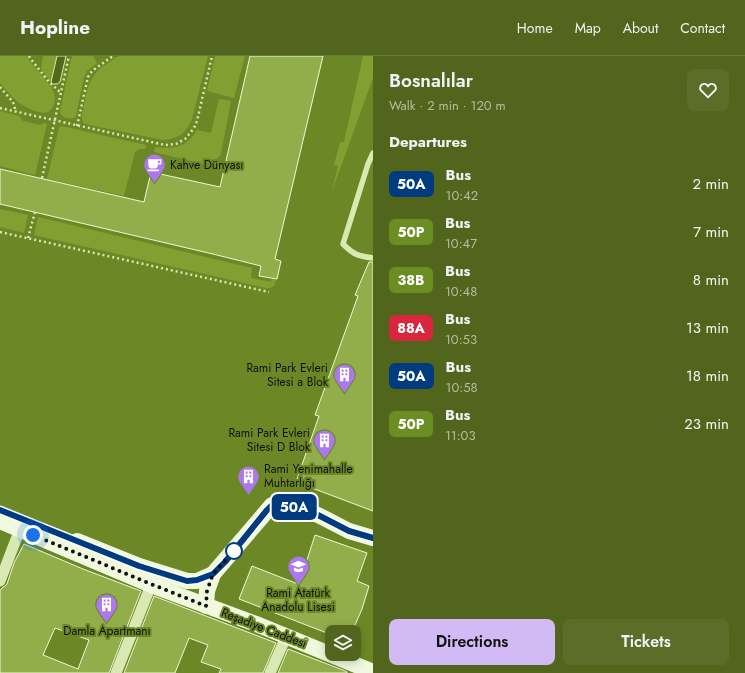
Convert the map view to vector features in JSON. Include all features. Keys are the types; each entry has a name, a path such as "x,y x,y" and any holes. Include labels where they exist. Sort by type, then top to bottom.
{"main road":[{"path":"206,606 207,591 213,574 225,562 272,505 278,503 286,504 318,515 349,531 370,536"},
{"name":"Reşadiye Caddesi","path":"0,510 22,524 151,584 373,672"},
{"name":"Reşadiye Caddesi","path":"0,521 22,524 139,566 187,581 197,580 213,574"}],"street":[{"path":"0,580 22,524"},
{"path":"116,673 151,584"},
{"path":"270,673 286,637"}],"lane":[{"path":"373,153 371,164 343,244 349,251 358,256 373,258"}],"path":[{"path":"29,56 49,82 60,92"},
{"path":"42,178 68,56"},
{"path":"76,126 88,78 92,71 113,56"},
{"path":"0,108 165,145 176,144 185,139 197,122 212,56"},
{"path":"0,87 13,102 16,112"},
{"path":"28,238 35,212"},
{"path":"0,232 269,292"}],"shaded area":[{"path":"0,56 27,56 46,80 55,95 54,105 50,110 44,113 27,108 8,92 0,83"},
{"path":"43,56 57,56 51,82 41,69"},
{"path":"57,56 66,56 60,82 53,84 51,82"},
{"path":"72,56 93,56 97,63 87,71 84,77 76,116 74,118 65,118 60,111"},
{"path":"119,56 208,56 192,119 184,132 178,137 163,140 84,123 82,120 82,115 90,82 101,68"},
{"path":"215,56 245,56 234,98 207,91"},
{"path":"363,56 373,56 373,78 332,191 338,166 334,165 340,142 344,142"},
{"path":"219,99 231,101 221,154 215,161 207,165 154,152 155,147 168,148 184,144 197,130 211,133"},
{"path":"0,111 19,116 23,121 40,125 44,123 47,124 35,175 0,166"},
{"path":"61,126 146,145 145,149 139,149 135,152 124,196 47,179 59,128"},
{"path":"0,209 28,215 24,233 0,227"},
{"path":"38,217 252,268 251,278 271,282 272,279 276,280 274,286 266,288 34,235"}],"building":[{"path":"250,56 323,56 275,259 281,261 277,279 259,276 261,266 0,204 0,169 144,202 151,172 220,187"},
{"path":"369,262 373,262 373,511 296,482 319,416 315,415 358,296 355,295"},
{"path":"315,535 367,553 357,581 369,586 355,625 325,625 325,632 239,599 252,566 298,584 307,564 306,563"},
{"path":"24,544 83,569 141,591 109,673 0,673 0,591 7,584 14,563","holes":["55,628 89,640 78,669 43,655"]},
{"path":"154,596 276,643 263,673 219,673 221,669 201,662 208,645 189,638 175,673 124,673"},
{"path":"288,649 343,670 347,673 278,673"}],"bus line":[{"name":"50A","path":"0,510 139,566 187,581 197,580 213,574 225,562 267,510 272,505 278,503 286,504 318,515 349,531 373,538"}],"place":[{"name":"Kahve Dünyası","path":"155,184"},
{"name":"Rami Park Evleri Sitesi a Blok","path":"344,394"},
{"name":"Rami Park Evleri Sitesi D Blok","path":"325,460"},
{"name":"Rami Yenimahalle Muhtarlığı","path":"249,496"},
{"name":"Rami Atatürk Anadolu Lisesi","path":"298,586"},
{"name":"Damla Apartmanı","path":"107,624"}],"route":[{"path":"33,535 206,606 207,591 213,574 234,551"}]}
